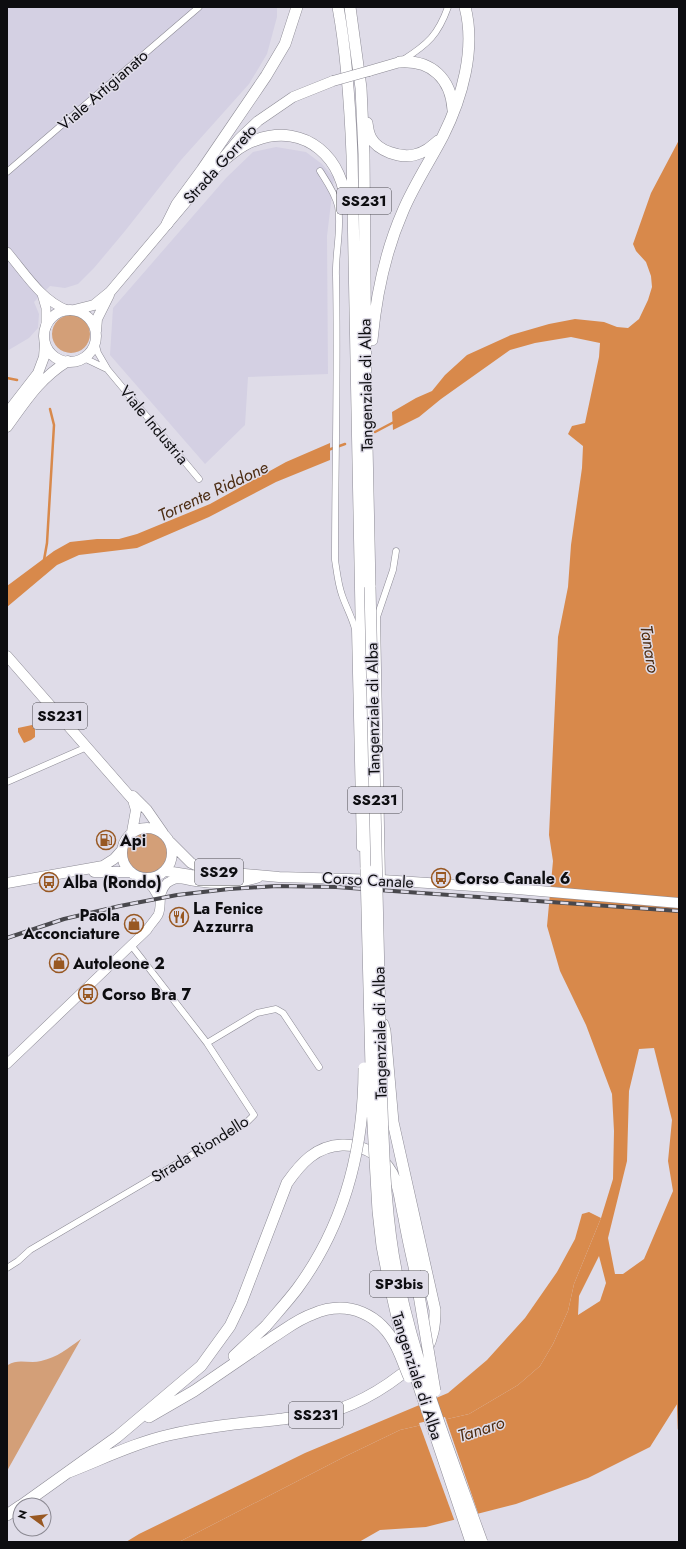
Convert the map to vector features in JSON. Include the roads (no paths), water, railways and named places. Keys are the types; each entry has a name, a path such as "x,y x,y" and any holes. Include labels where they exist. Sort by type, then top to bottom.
{"highway":[{"path":"167,224 177,204 266,76 285,44 297,7"},
{"name":"Tangenziale di Alba","path":"338,7 343,33 349,88 352,155 355,314 365,587 375,1014 384,1162 392,1244 398,1279 410,1329 442,1431 482,1542"},
{"name":"Tangenziale di Alba","path":"350,7 361,88 364,154 366,397 365,587"},
{"path":"366,397 377,298 389,247 403,209 443,136 461,93 467,64 468,50 468,19 465,7"},
{"path":"400,62 425,66 434,70 441,76 450,91 453,110"},
{"path":"361,88 368,132 372,140 380,147 389,152 412,156 429,149 443,136"},
{"path":"209,173 230,155 241,148 255,140 270,136 286,135 300,137 314,143 323,151 334,164 339,173 346,197 347,245 355,314"},
{"name":"Tangenziale di Alba","path":"375,1014 372,1107 378,1211 388,1282 400,1330 471,1542"},
{"name":"SS231","path":"34,1497 118,1437 194,1390 244,1348 266,1326 298,1288 325,1243 342,1205 356,1158 364,1094 364,1032 375,1014 385,1031 393,1122 435,1310 435,1327 432,1340 424,1356 380,1390 360,1400 314,1416 204,1428 167,1435 69,1472"},
{"path":"118,1437 187,1379 201,1366 215,1348 230,1326 241,1303 287,1184 297,1169 307,1158 319,1150 334,1145 349,1145 375,1153 386,1164 396,1181 415,1271 442,1431"},
{"path":"194,1390 299,1320 323,1310 348,1308 360,1311 371,1317 385,1330 397,1347 412,1385 428,1412"}],"main road":[{"name":"Strada Gorreto","path":"71,310 94,305 110,292 209,173 239,139 258,121 293,97 333,81 400,62"},
{"name":"Strada Gorreto","path":"96,332 98,319 110,292"},
{"path":"71,310 82,313 88,317 96,332 93,348 84,358 76,361 60,360 54,356 46,344 44,335 49,320 54,315 71,310"},
{"path":"7,413 38,373 44,357 46,344"},
{"path":"7,427 38,385 48,375 68,361"},
{"name":"SS231","path":"7,656 133,800 136,810 132,832"},
{"name":"SS231","path":"113,777 147,810 163,833"},
{"path":"7,883 103,866 114,859 122,850 126,840 132,832 140,828 148,827 163,833"},
{"name":"SS29","path":"163,833 170,842 173,854 172,860 166,870"},
{"name":"Corso Canale","path":"170,842 191,863 212,871 279,877 382,880 504,888 679,902"},
{"path":"122,850 124,862 130,872 136,876 144,878 156,877 166,870"},
{"name":"Corso Canale","path":"166,870 212,877 279,877"},
{"path":"66,872 130,872"}],"street":[{"name":"Viale Artigianato","path":"7,172 199,7"},
{"name":"Strada Gorreto","path":"400,62 431,40 442,24 448,7"},
{"path":"320,171 333,192 338,206 339,219 335,267 337,336 335,440 336,560 337,577 355,629 361,880"},
{"path":"7,252 41,293 51,302 71,310"},
{"path":"41,293 46,308 46,327"},
{"name":"Viale Industria","path":"95,342 98,352 108,370 199,479"},
{"name":"Viale Industria","path":"84,358 99,364 108,370"},
{"path":"382,880 377,617 393,570 396,551"},
{"path":"7,782 87,747"},
{"path":"144,878 160,898"},
{"path":"7,1064 147,930 158,916 160,909 160,898 166,884 174,879 224,884 238,883 258,878"},
{"name":"Strada Riondello","path":"7,1268 18,1261 30,1250 246,1123 254,1115 207,1044 131,945"},
{"path":"207,1044 257,1014 276,1009 282,1013 320,1067"}],"water":[{"name":"Tanaro","path":"679,140 679,1401 650,1447 588,1478 516,1504 426,1527 380,1530 359,1542 179,1542 346,1456 400,1430 469,1414 518,1385 540,1366 553,1344 568,1311 574,1284 601,1218 613,1179 614,1131 612,1094 586,1025 560,971 547,926 553,861 549,835 558,637 568,587 571,545 582,468 583,446 568,434 572,426 585,423 599,357 600,343 571,337 535,343 510,350 441,399 419,417 393,430 392,412 416,398 432,391 445,375 467,355 511,335 549,324 575,319 604,322 617,327 628,328 639,319 652,287 651,276 646,262 636,251 633,244 651,193","holes":["654,1048 672,1120 668,1161 673,1191 644,1259 623,1274 615,1274 608,1238 627,1161 629,1091 639,1049","599,1256 606,1283 600,1301 578,1315 579,1296"]},
{"path":"330,443 330,460 276,482 209,517 137,548 79,555 57,565 7,607 7,586 54,551 70,542 97,539 119,539 137,534 210,504 286,462"},
{"path":"32,725 35,729 35,737 24,743 18,732 18,728"}],"waterway":[{"path":"7,378 17,380"},
{"path":"44,560 47,543 54,425 50,409"},
{"name":"Torrente Riddone","path":"375,432 394,422"},
{"name":"Torrente Riddone","path":"328,450 345,444"},
{"path":"678,1401 679,1429"}],"railway":[{"path":"7,938 64,919 177,895 229,889 277,886 336,887 679,911"}],"place":[{"name":"Api","path":"106,840"},
{"name":"Corso Canale 6","path":"441,878"},
{"name":"Alba (Rondo)","path":"49,882"},
{"name":"La Fenice Azzurra","path":"179,917"},
{"name":"Paola Acconciature","path":"134,924"},
{"name":"Autoleone 2","path":"59,963"},
{"name":"Corso Bra 7","path":"88,994"}]}
